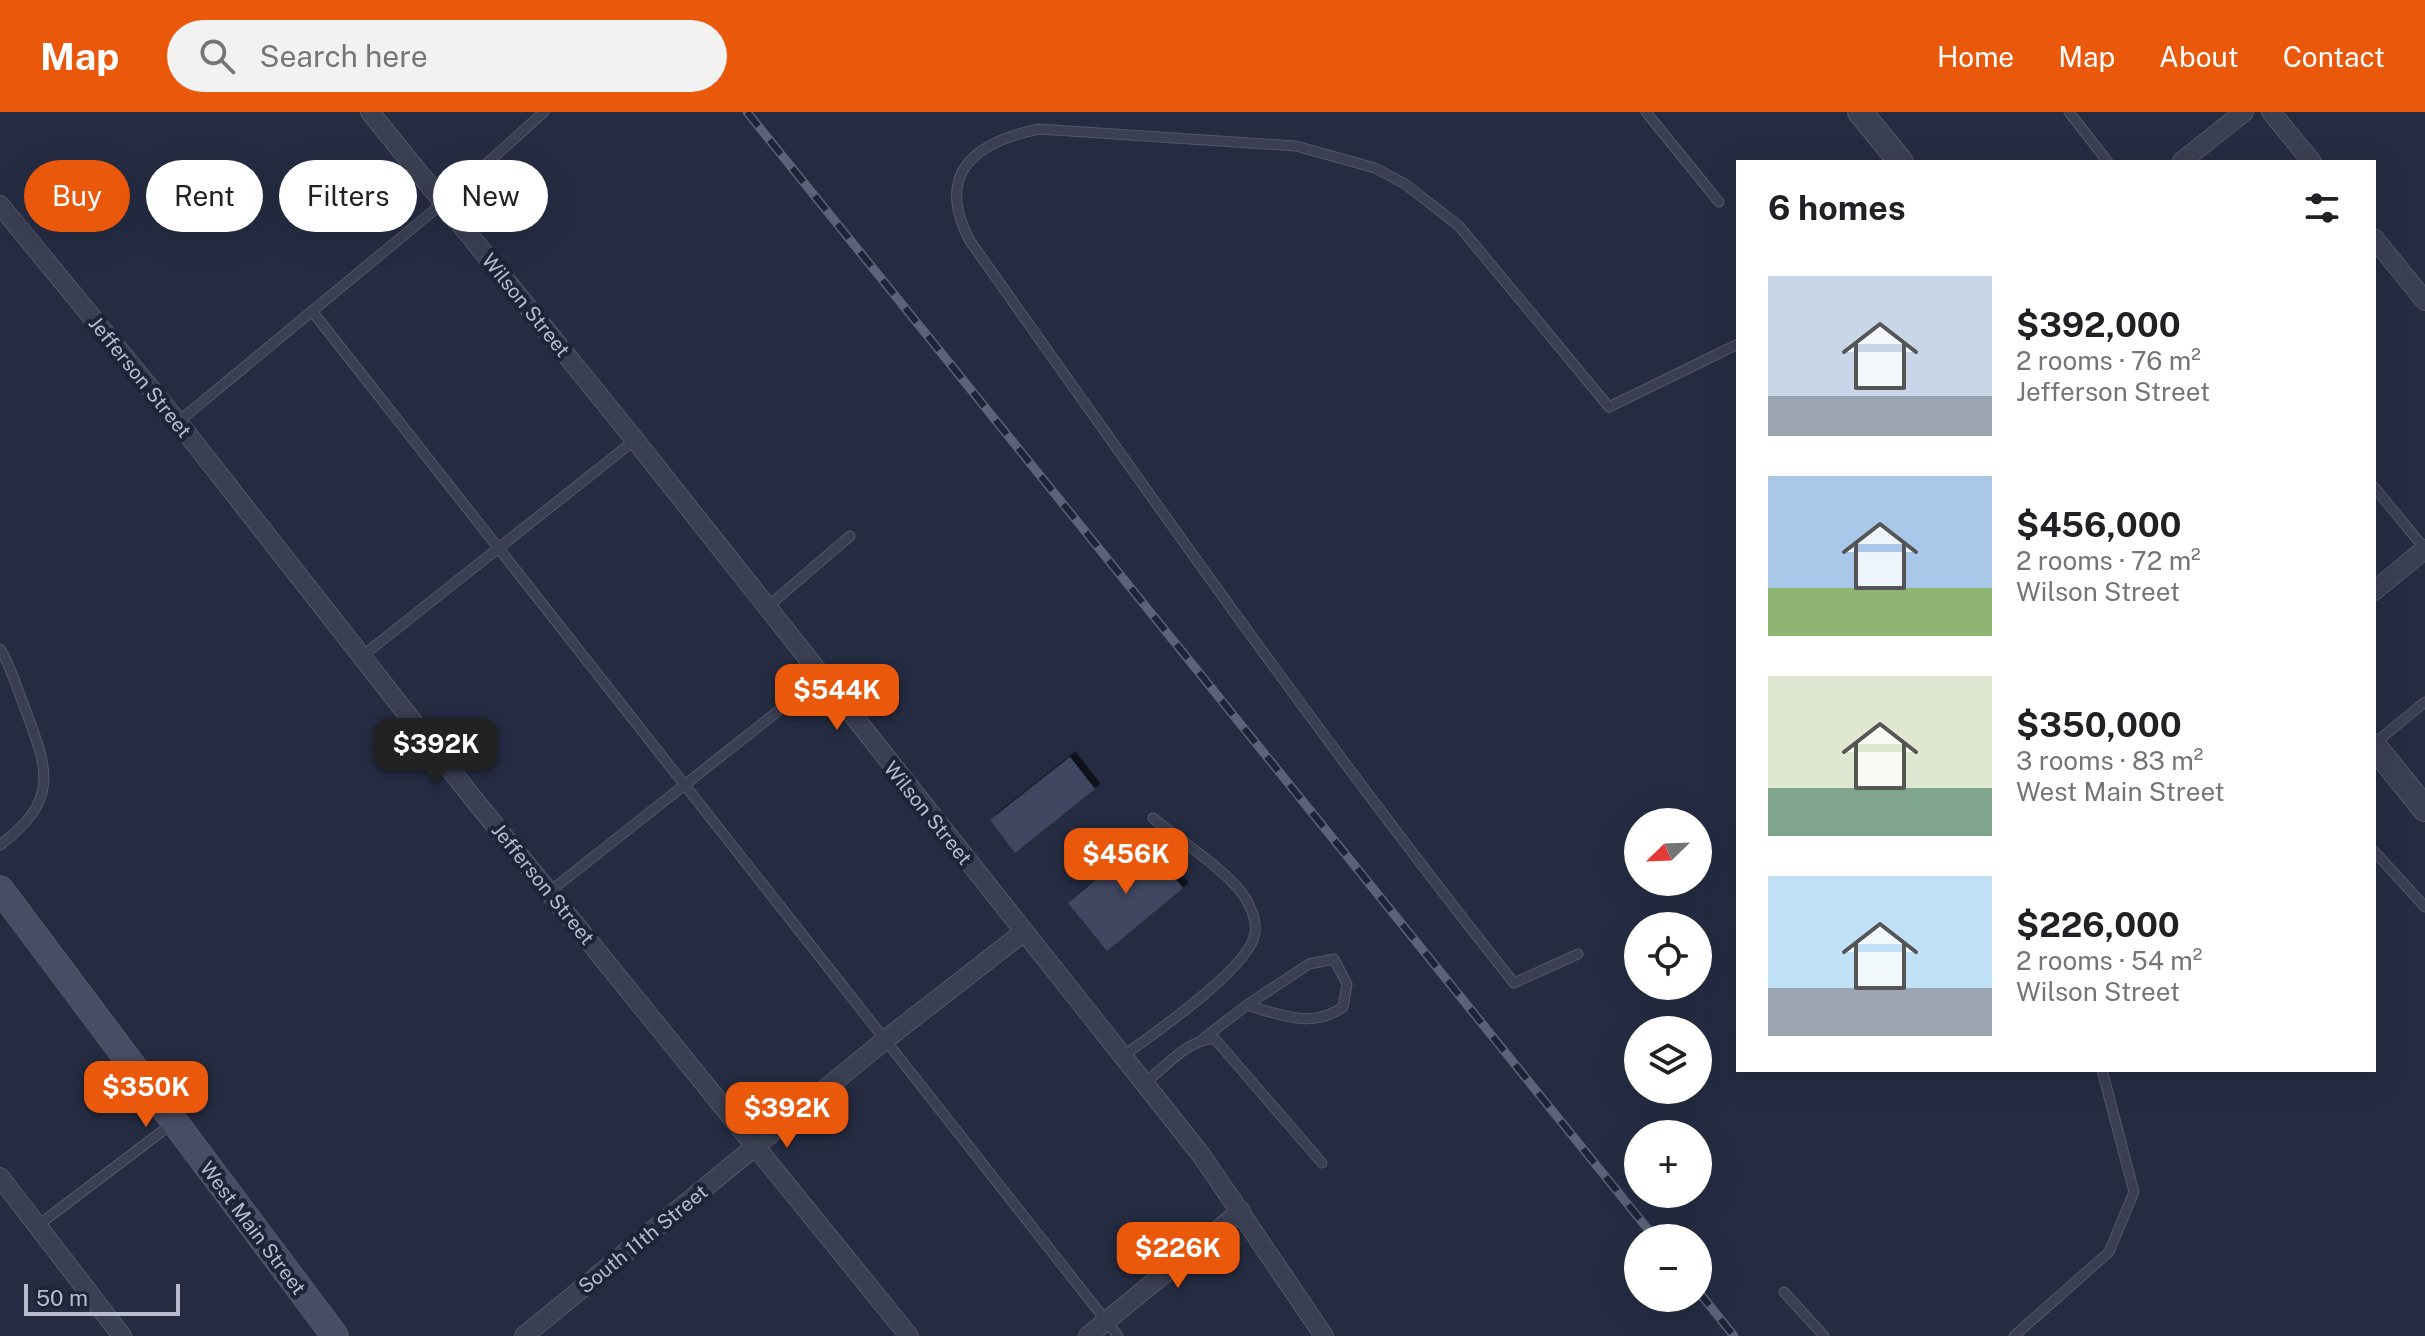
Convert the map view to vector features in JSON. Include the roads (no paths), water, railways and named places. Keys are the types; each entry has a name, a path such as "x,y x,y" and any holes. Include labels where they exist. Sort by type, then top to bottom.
{"main road":[{"name":"West Main Street","path":"0,889 335,1336"}],"street":[{"name":"Wilson Street","path":"370,112 433,189"},
{"path":"2184,160 2244,112"},
{"path":"2271,112 2310,160"},
{"path":"1868,115 1900,160"},
{"name":"Jefferson Street","path":"0,205 178,422 361,657 909,1336"},
{"name":"Wilson Street","path":"468,232 1123,1056 1241,1211 1324,1336"},
{"path":"2376,240 2425,301"},
{"path":"2376,589 2425,549"},
{"path":"2376,748 2425,809"},
{"name":"South 11th Street","path":"529,1335 885,1040 1024,932"},
{"path":"0,1177 122,1336"},
{"path":"1088,1336 1112,1329 1241,1211"}],"lane":[{"path":"491,160 544,112"},
{"path":"1646,112 1719,202"},
{"path":"2069,112 2106,160"},
{"path":"1578,954 1514,983 1392,829 1089,409 970,241 957,218 954,199 961,174 980,150 1006,135 1039,129 1296,146 1375,168 1440,209 1478,247 1609,407 1736,345"},
{"path":"178,422 433,211"},
{"path":"312,311 1112,1329"},
{"path":"361,657 635,440"},
{"path":"2376,489 2425,549"},
{"path":"766,608 850,536"},
{"path":"0,649 45,759 43,797 18,832 0,845"},
{"path":"549,892 820,678"},
{"path":"2376,743 2425,702"},
{"path":"1123,1056 1200,999 1241,958 1255,934 1252,911 1240,891 1153,818"},
{"path":"2376,853 2425,907"},
{"path":"1144,1084 1247,1005 1309,964 1334,959 1347,984 1343,1007 1323,1018 1286,1017 1247,1005"},
{"path":"1204,1038 1215,1039 1322,1163"},
{"path":"2014,1336 2109,1252 2134,1192 2103,1072"},
{"path":"37,1226 173,1123"},
{"path":"1784,1292 1824,1336"}],"railway":[{"path":"747,112 1644,1224"},
{"path":"1712,1308 1734,1336"}]}
